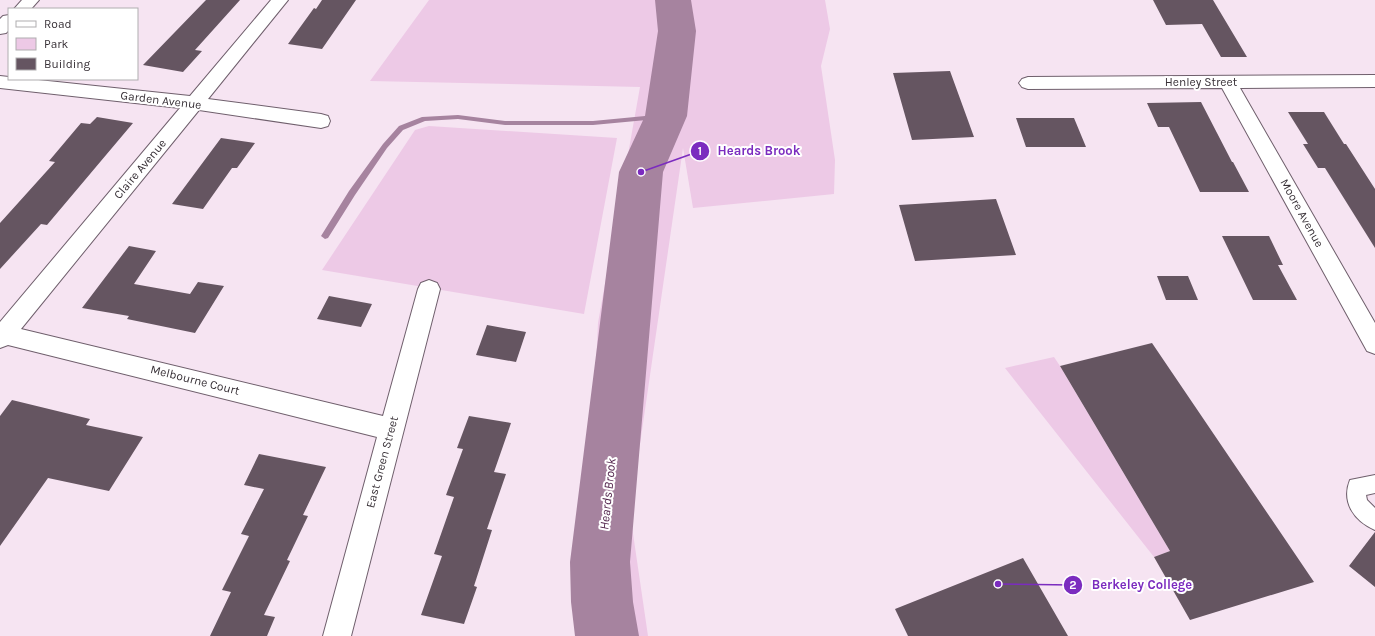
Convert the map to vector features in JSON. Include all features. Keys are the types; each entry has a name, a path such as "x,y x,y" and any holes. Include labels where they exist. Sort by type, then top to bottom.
{"street":[{"path":"23,8 32,0"},
{"name":"Claire Avenue","path":"1,335 280,0"},
{"path":"0,29 8,21"},
{"name":"Henley Street","path":"1028,84 1375,81"},
{"name":"Garden Avenue","path":"0,82 194,104 321,121"},
{"name":"Moore Avenue","path":"1228,82 1375,344"},
{"name":"East Green Street","path":"337,636 429,289"},
{"name":"Melbourne Court","path":"1,335 391,429"}],"lane":[{"path":"1375,484 1357,488 1355,496 1358,506 1375,520"}],"green space":[{"path":"429,0 825,0 830,29 821,66 835,160 834,194 693,208 683,148 630,513 648,636 584,636 583,632 598,323 640,87 370,81"},
{"path":"429,126 617,138 584,314 322,270 415,130"},
{"path":"1054,357 1170,551 1154,557 1005,368"}],"building":[{"path":"206,0 240,0 195,50 202,51 183,72 143,65"},
{"path":"322,0 356,0 322,49 288,44 314,8 316,9"},
{"path":"1153,0 1213,0 1247,57 1221,57 1202,24 1166,25"},
{"path":"950,71 974,137 912,140 893,73"},
{"path":"1201,102 1249,192 1200,192 1169,127 1158,127 1147,103"},
{"path":"1288,112 1324,112 1375,189 1375,248 1325,168 1318,168 1303,144 1308,144"},
{"path":"97,117 133,123 47,225 41,224 0,269 0,223 55,162 49,161 81,123 90,124"},
{"path":"1016,118 1074,118 1086,147 1026,147"},
{"path":"221,138 255,143 237,168 232,168 203,209 172,204"},
{"path":"996,199 1016,255 915,261 899,205"},
{"path":"1222,236 1269,236 1283,265 1278,265 1297,300 1253,300"},
{"path":"129,246 156,251 134,284 190,294 198,282 224,286 195,333 127,319 129,316 82,308"},
{"path":"1157,276 1188,276 1198,300 1166,300"},
{"path":"329,296 372,304 361,327 317,319"},
{"path":"487,325 526,332 516,362 476,355"},
{"path":"1152,343 1314,582 1190,620 1154,557 1170,551 1060,366"},
{"path":"12,400 90,419 86,425 143,437 109,491 48,478 0,546 0,416"},
{"path":"469,416 511,423 494,472 506,474 487,529 492,530 474,586 477,587 464,624 421,615 442,556 434,554 454,497 446,495 463,449 457,448"},
{"path":"259,454 326,467 303,515 308,516 287,560 290,561 264,615 275,617 267,636 210,636 231,592 222,590 249,536 241,534 264,489 244,485"},
{"path":"1375,532 1375,587 1349,566"},
{"path":"1023,558 1068,636 908,636 895,609"}],"waterway":[{"name":"Heards Brook","path":"607,636 602,602 600,562 641,172 666,116 677,31 673,0"},
{"path":"325,236 352,193 385,146 401,128 424,119 458,117 505,123 593,123 666,116"}],"place":[{"name":"Heards Brook","path":"641,172"},
{"name":"Berkeley College","path":"998,584"}]}
